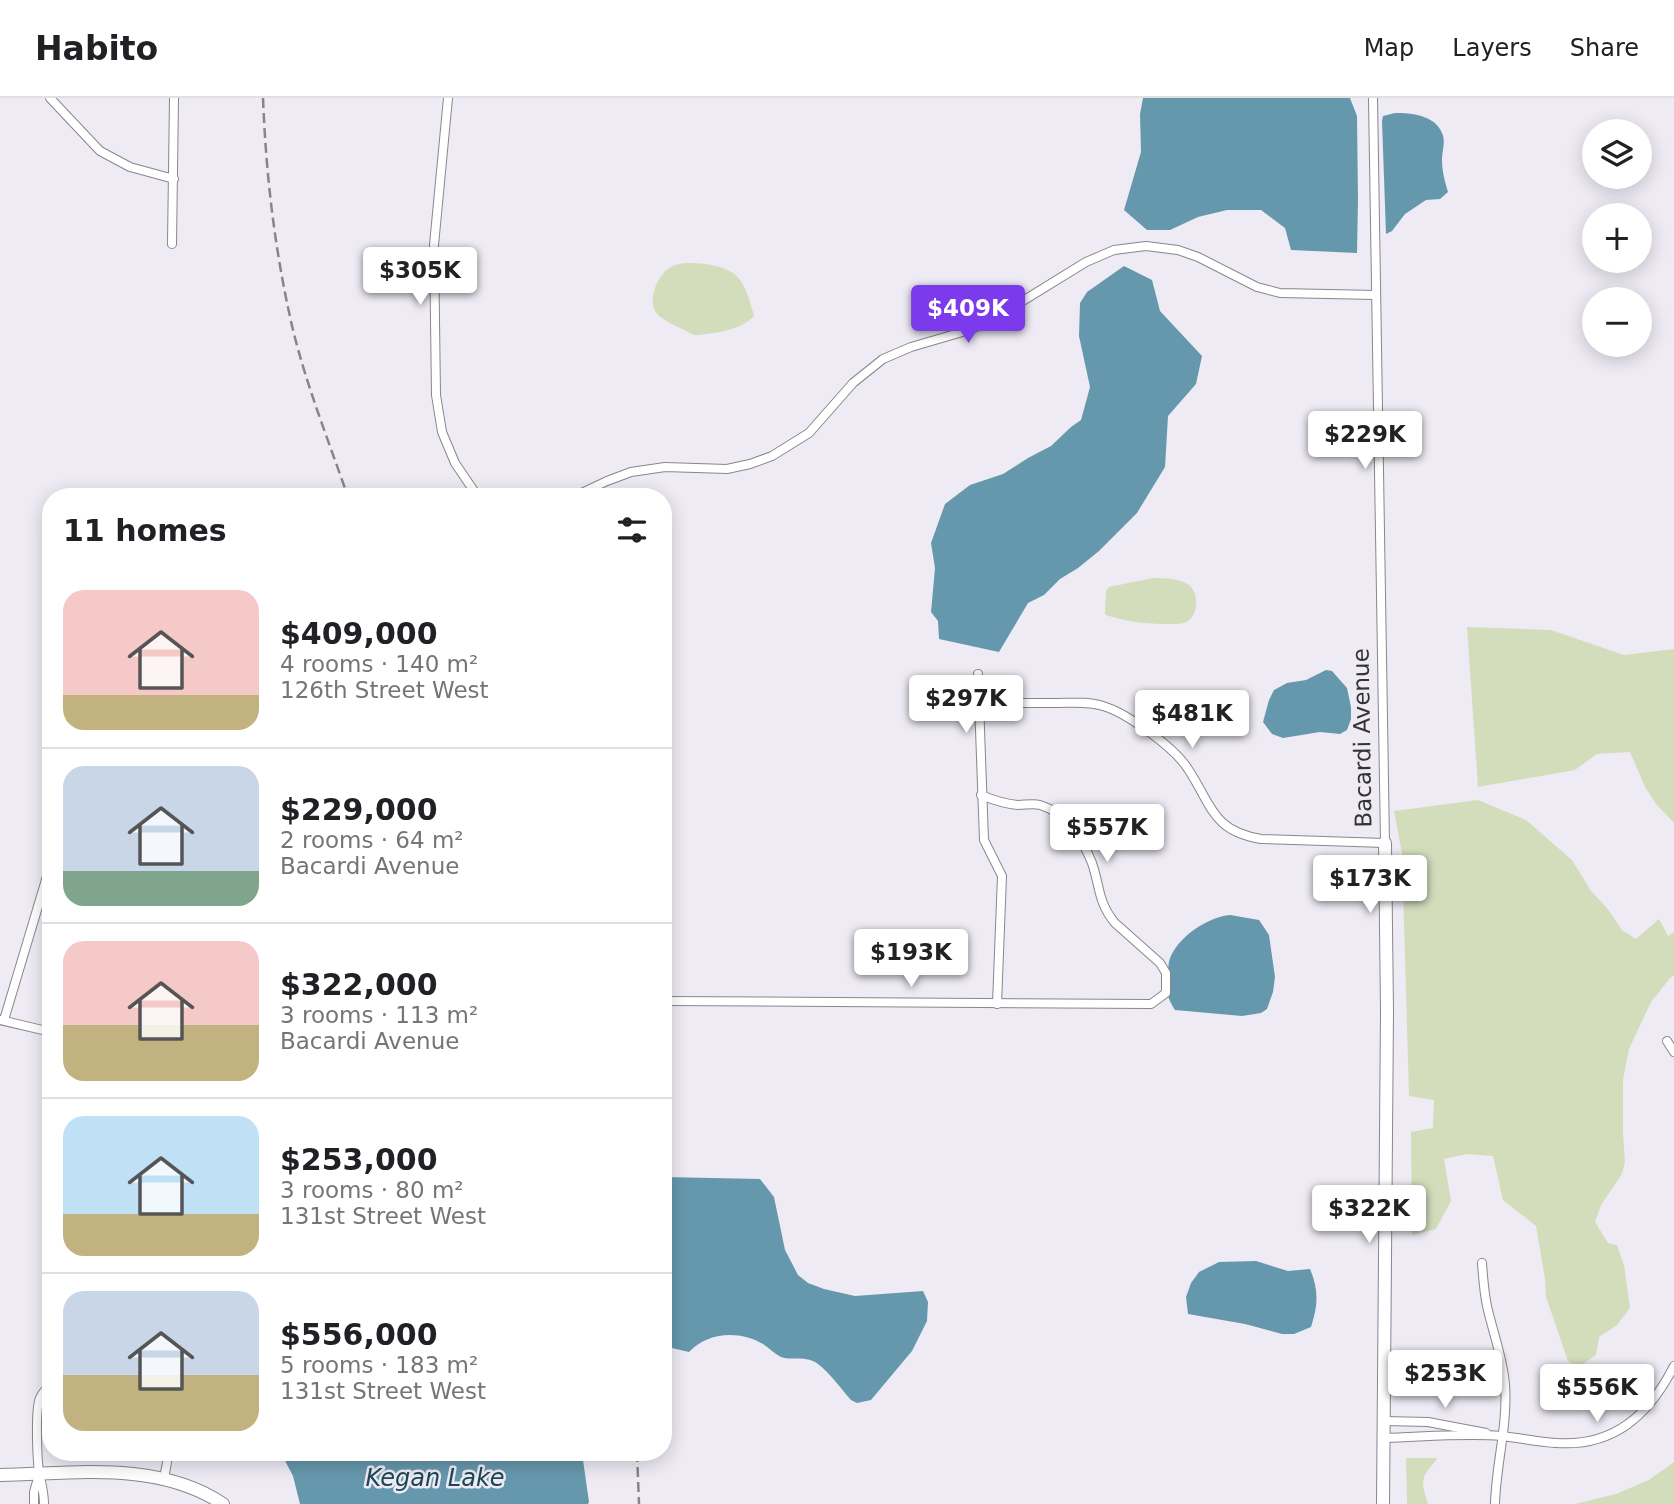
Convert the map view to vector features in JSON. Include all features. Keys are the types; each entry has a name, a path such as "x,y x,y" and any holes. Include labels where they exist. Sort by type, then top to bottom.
{"street":[{"path":"50,98 100,151 130,167 174,179"},
{"path":"172,244 174,98"},
{"path":"448,98 434,245 436,395 442,432 455,463 472,488"},
{"name":"Bacardi Avenue","path":"1373,98 1387,1011 1383,1504"},
{"path":"592,488 631,472 664,467 729,468 772,456 809,433 853,383 883,359 911,346 987,323 1086,262 1114,250 1146,246 1178,250 1198,257 1257,287 1280,293 1376,295"},
{"path":"978,674 984,839 1002,876 997,1004"},
{"path":"980,704 1084,703 1121,713 1174,751 1188,768 1216,817 1228,829 1244,836 1261,839 1385,843"},
{"path":"672,1000 1151,1004 1166,993 1166,973 1160,963 1109,916 1102,903 1091,862 1074,830 1060,815 1039,805 999,802 981,795"},
{"path":"42,892 2,1020 42,1030"},
{"path":"1667,1041 1674,1052"},
{"path":"1482,1263 1487,1305 1504,1373 1506,1401 1495,1504"},
{"path":"1384,1422 1428,1422 1565,1444 1584,1442 1603,1437 1629,1424 1644,1412 1662,1389 1674,1366"},
{"path":"42,1394 37,1412 39,1475 44,1491 44,1504"},
{"path":"1384,1438 1503,1436"},
{"path":"164,1478 167,1461"},
{"path":"0,1475 135,1473 164,1478 201,1492 223,1504"},
{"path":"34,1504 39,1475"}],"green space":[{"path":"693,263 715,266 734,274 745,288 754,316 742,325 728,330 694,335 658,315 653,300 662,275 674,266"},
{"path":"1153,578 1177,580 1190,586 1195,595 1196,606 1189,620 1178,624 1145,623 1105,614 1106,591 1109,587"},
{"path":"1467,627 1551,630 1624,655 1674,649 1674,823 1645,787 1630,752 1597,754 1575,770 1478,787"},
{"path":"1478,800 1526,820 1572,860 1591,891 1622,930 1636,939 1659,919 1668,936 1674,932 1674,976 1651,1002 1629,1049 1623,1080 1625,1161 1622,1174 1601,1205 1595,1222 1608,1243 1617,1245 1624,1265 1630,1308 1617,1325 1599,1337 1596,1355 1578,1367 1568,1361 1546,1297 1536,1226 1503,1200 1493,1156 1467,1154 1444,1159 1451,1201 1436,1229 1412,1235 1411,1132 1433,1128 1434,1100 1409,1096 1402,853 1394,811"},
{"path":"1406,1458 1437,1458 1423,1480 1428,1504 1407,1504"},
{"path":"1674,1462 1674,1504 1575,1504 1616,1494 1649,1480"}],"water":[{"path":"1143,98 1350,98 1357,116 1357,253 1291,250 1285,228 1261,210 1227,210 1198,217 1170,230 1147,230 1124,210 1141,152 1140,114"},
{"path":"1395,113 1422,116 1439,127 1444,139 1442,164 1448,192 1440,199 1426,200 1405,214 1392,231 1386,234 1382,121 1383,116"},
{"path":"1124,266 1152,280 1160,311 1202,356 1196,384 1168,416 1165,467 1137,513 1099,551 1060,579 1044,595 1028,603 999,652 939,639 938,621 931,612 935,568 931,543 945,504 970,485 1003,474 1051,446 1081,420 1090,387 1079,336 1080,303 1087,292"},
{"path":"1326,670 1332,671 1347,688 1351,719 1347,730 1340,734 1320,732 1283,738 1272,734 1263,722 1274,690 1287,683 1306,680"},
{"path":"1230,915 1259,920 1269,935 1275,977 1267,1009 1261,1013 1242,1016 1175,1010 1169,999 1168,989 1169,963 1174,950 1195,929 1213,919"},
{"path":"672,1177 760,1179 774,1197 785,1250 798,1275 808,1283 855,1296 923,1291 928,1302 927,1321 912,1351 871,1400 857,1403 851,1400 818,1364 781,1357 754,1340 724,1335 705,1340 689,1352 672,1348"},
{"path":"1256,1261 1288,1271 1310,1269 1316,1298 1311,1327 1294,1334 1282,1334 1188,1314 1186,1297 1199,1272 1219,1262"},
{"name":"Kegan Lake","path":"285,1461 583,1461 589,1502 300,1504 293,1476"}],"railway":[{"path":"263,98 272,214 293,330 345,488"},
{"path":"637,1461 639,1504"}]}
